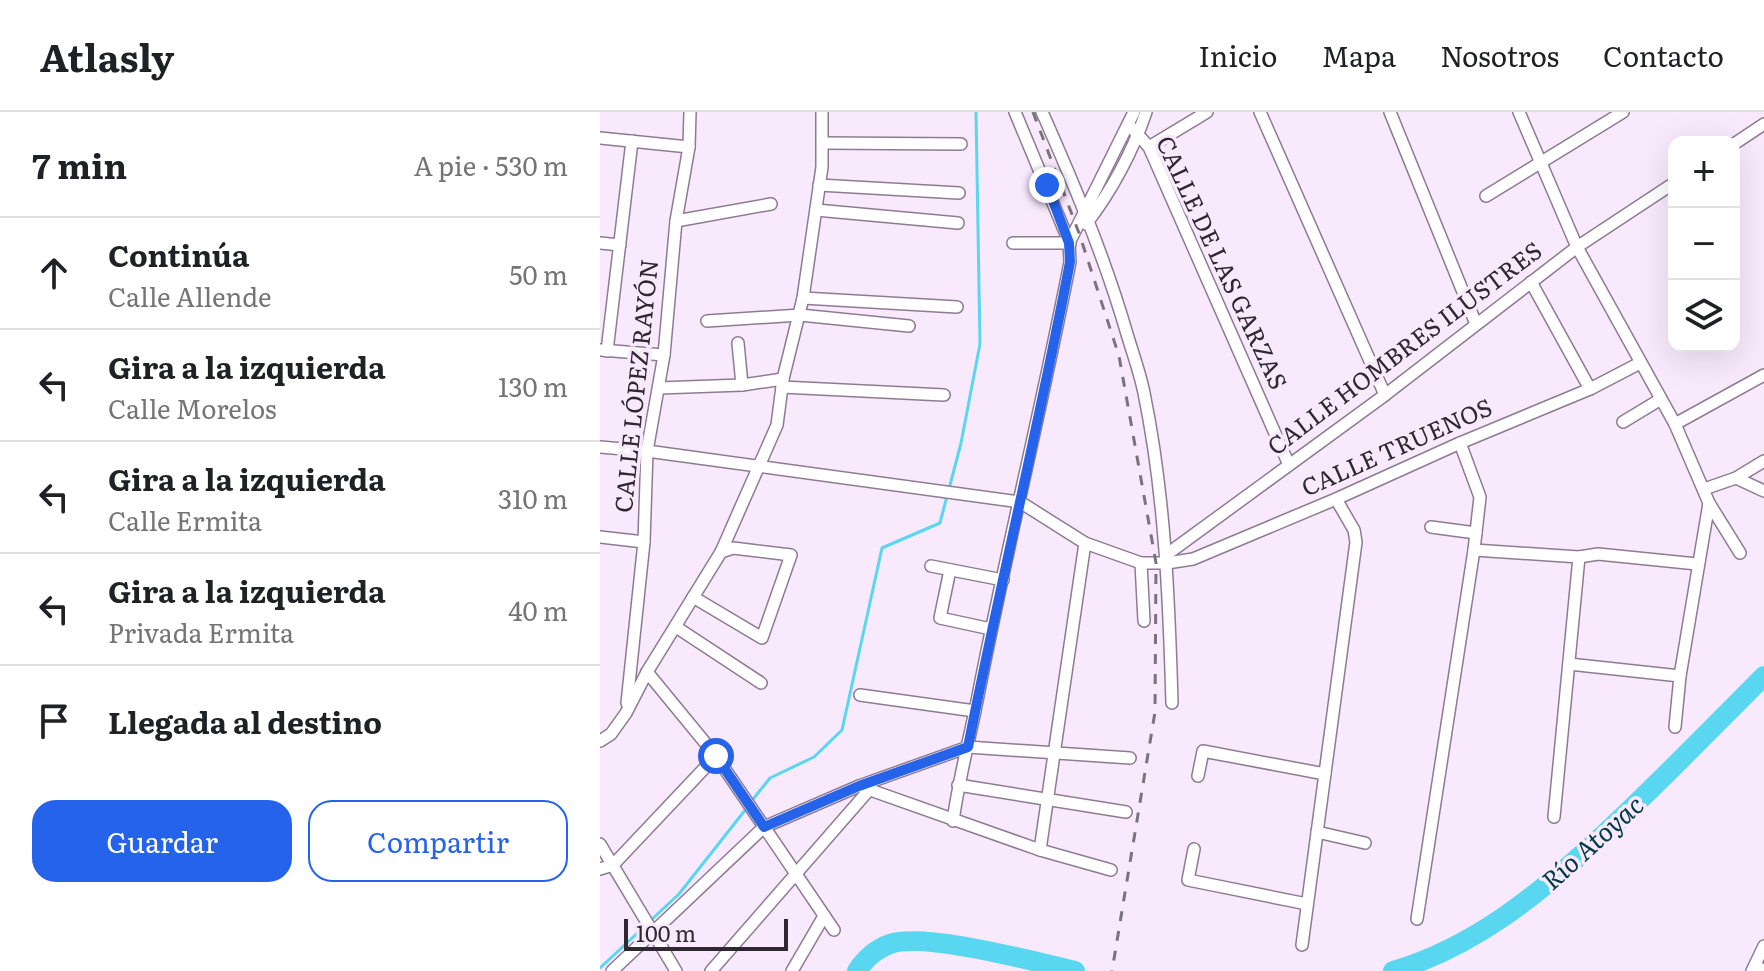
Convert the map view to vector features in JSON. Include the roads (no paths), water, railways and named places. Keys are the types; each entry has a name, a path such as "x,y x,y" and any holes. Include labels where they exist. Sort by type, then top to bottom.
{"street":[{"name":"CALLE LÓPEZ RAYÓN","path":"626,713 644,542 647,451 664,355 676,221 689,147 690,112"},
{"path":"600,741 611,734 626,713 647,672 721,552 777,425 783,383 800,315 816,210 823,143 822,112"},
{"path":"1015,112 1072,247"},
{"path":"1042,112 1086,217 1119,307 1144,390 1166,559 1172,703"},
{"path":"953,821 958,785 1072,247 1134,112"},
{"path":"1086,217 1098,209 1138,135 1146,112"},
{"path":"1149,147 1207,112"},
{"path":"1260,112 1385,395"},
{"path":"1390,112 1476,324"},
{"path":"1534,112 1521,116 1577,247 1675,424 1709,503 1740,553"},
{"path":"1486,196 1623,112"},
{"path":"1740,140 1764,124"},
{"name":"CALLE DE LAS GARZAS","path":"1129,125 1149,147 1289,465"},
{"path":"600,138 689,147"},
{"path":"632,141 604,350 664,355"},
{"path":"823,143 961,144"},
{"path":"819,185 959,193"},
{"name":"CALLE HOMBRES ILUSTRES","path":"1166,559 1577,247 1668,187"},
{"path":"676,221 771,204"},
{"path":"816,210 958,223"},
{"path":"600,243 620,245"},
{"path":"1013,243 1072,247"},
{"path":"1531,282 1590,389"},
{"path":"803,298 957,307"},
{"path":"707,321 800,315 909,326"},
{"path":"738,343 742,385"},
{"name":"CALLE TRUENOS","path":"1166,559 1193,559 1590,389 1640,363"},
{"path":"1675,424 1764,375"},
{"path":"659,388 783,383 944,395"},
{"path":"1623,422 1661,399"},
{"path":"1417,919 1480,497 1460,443"},
{"path":"600,447 1020,502 1085,543 1141,563 1166,559"},
{"path":"1704,489 1736,478 1764,461"},
{"path":"1736,478 1764,491"},
{"path":"1302,945 1356,542 1354,530 1336,499"},
{"path":"1675,727 1697,564 1709,503"},
{"path":"1431,527 1476,533"},
{"path":"600,537 644,542"},
{"path":"1040,850 1085,543"},
{"path":"693,597 762,638 791,555 733,548 721,552"},
{"path":"1474,550 1579,557 1598,554 1697,564"},
{"path":"1554,817 1579,557"},
{"path":"1141,563 1144,621"},
{"path":"931,566 1003,580"},
{"path":"950,570 940,618 991,629"},
{"path":"676,627 761,683"},
{"path":"1569,664 1680,676"},
{"path":"647,672 716,756 834,930"},
{"path":"860,695 975,711"},
{"path":"612,971 764,827 968,747 1130,758"},
{"path":"1198,776 1203,751 1325,774"},
{"path":"600,869 613,865 716,756"},
{"path":"958,785 1126,812"},
{"path":"864,788 1040,850 1111,870"},
{"path":"711,971 796,876 864,788"},
{"path":"1317,832 1365,843"},
{"path":"600,844 676,971"},
{"path":"1194,849 1188,880 1307,904"},
{"path":"792,971 824,916"}],"waterway":[{"path":"949,489 980,344 976,112"},
{"path":"750,803 770,778 814,757 842,730 882,548 940,523 947,496"},
{"name":"Río Atoyac","path":"1393,971 1452,948 1530,897 1623,816 1764,676"},
{"path":"650,921 679,894 746,809"},
{"path":"600,968 644,927"},
{"name":"Río Atoyac","path":"857,971 880,949 906,941 954,945 1075,971"}],"railway":[{"path":"1033,112 1079,233 1119,356 1156,563 1155,712 1112,971"}]}
